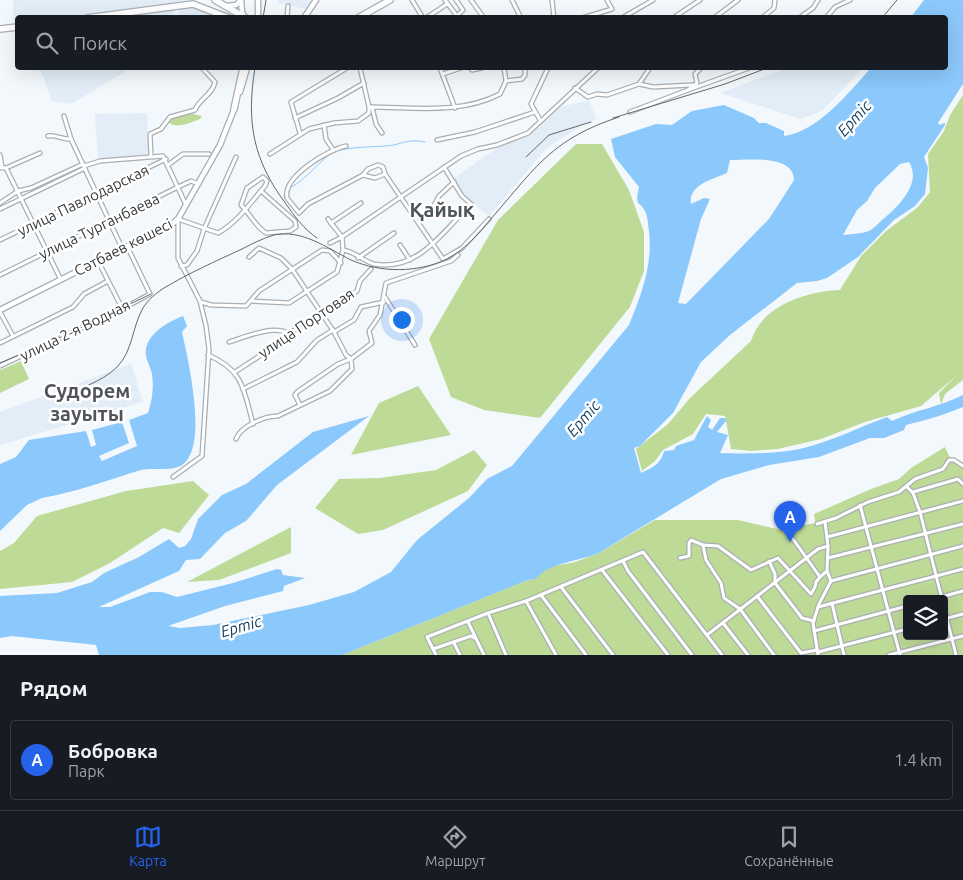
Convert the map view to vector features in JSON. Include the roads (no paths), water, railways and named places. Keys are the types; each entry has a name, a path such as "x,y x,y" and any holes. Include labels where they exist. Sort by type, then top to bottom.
{"highway":[{"path":"184,5 194,0"},
{"path":"215,0 242,15"},
{"path":"362,15 390,0"},
{"path":"109,15 200,3 225,15"},
{"path":"234,10 235,15"},
{"path":"0,29 15,27"},
{"path":"234,109 242,70"}],"main road":[{"path":"226,6 236,5 241,0"},
{"path":"241,0 244,15"},
{"path":"258,0 258,15"},
{"path":"306,15 316,0"},
{"name":"Сәтбаев көшесі","path":"0,311 60,278 172,224 178,219 220,145 247,70"}],"street":[{"path":"412,0 420,15"},
{"path":"445,0 456,15"},
{"path":"456,0 463,10 458,15"},
{"path":"471,0 482,15"},
{"path":"512,0 520,15"},
{"path":"548,0 552,2 554,15"},
{"path":"592,15 612,9 607,0"},
{"path":"627,15 653,0"},
{"path":"678,15 700,0"},
{"path":"718,15 738,0"},
{"path":"766,15 774,8 775,0"},
{"path":"802,15 813,8 818,0"},
{"path":"828,15 835,7 850,0"},
{"path":"430,15 447,4"},
{"path":"286,15 288,6"},
{"path":"151,156 150,134 161,130 170,117 194,110 198,103 214,88 215,82 204,70"},
{"path":"300,132 290,105 293,100 344,70"},
{"path":"361,70 370,107 376,124 382,133"},
{"path":"441,70 455,108"},
{"path":"443,74 455,70"},
{"path":"370,107 455,108 498,95 506,81 504,70"},
{"path":"506,81 522,79 525,75 525,70"},
{"path":"540,120 531,102 547,70"},
{"path":"330,243 342,237 466,153 497,145 528,133 596,70"},
{"path":"640,84 649,70"},
{"path":"688,90 697,83 695,74 699,70"},
{"path":"630,112 743,70"},
{"path":"295,118 338,98 364,83"},
{"path":"575,88 588,97 597,94 607,95 640,84 659,87 692,85"},
{"path":"270,154 300,132 324,125 361,120 369,113 370,107"},
{"path":"437,140 475,132 535,112"},
{"path":"64,116 71,138 109,221 124,247"},
{"path":"324,125 326,139 332,148"},
{"path":"48,136 56,135 63,140 71,138"},
{"path":"346,146 332,148 296,175 289,184 287,198 299,213 308,204 378,165 384,167 385,174 443,259 462,248 489,219"},
{"path":"3,168 40,153"},
{"path":"168,165 183,154 208,154"},
{"path":"0,155 3,168 18,191 60,278"},
{"path":"0,203 18,191 31,188 100,161 163,156 186,205"},
{"path":"181,266 187,264 196,251 236,156"},
{"name":"улица Павлодарская","path":"0,240 166,159"},
{"path":"0,209 84,166"},
{"path":"343,250 349,251 358,258 380,264 402,264 445,234 448,226 471,204 462,196 444,167"},
{"path":"363,175 370,178 385,174"},
{"path":"173,477 202,456 208,355 206,326 200,301 178,258 178,219 218,233 226,229 245,209 261,191 266,184 262,177 245,191 240,203 245,209 257,225 266,233 290,231 296,227 295,221 261,191"},
{"name":"улица Турганбаева","path":"0,275 178,187 192,181 198,184"},
{"path":"432,211 438,196 454,182"},
{"path":"331,223 361,203"},
{"path":"251,302 284,304 307,292 337,272 343,250 342,237 328,219"},
{"path":"358,258 394,233"},
{"path":"400,246 410,260"},
{"name":"улица 2-я Водная","path":"0,366 150,294 124,247"},
{"path":"236,439 238,434 253,424 330,390 352,369 351,359 346,355 334,331 292,269 280,258 259,248 249,257"},
{"path":"200,301 234,307 246,306 259,291 322,250 330,251 341,263"},
{"path":"300,404 295,395 297,392 338,364 351,359 372,343 369,331 380,315 384,302 386,283 451,260 458,255"},
{"path":"98,260 122,308"},
{"name":"улица Портовая","path":"235,372 284,340 288,333 322,314 357,290 360,281 371,269"},
{"path":"0,343 73,307 84,294 108,281"},
{"path":"385,296 415,345"},
{"path":"243,388 297,362 317,340 354,320 362,307 384,302"},
{"path":"0,311 13,336"},
{"path":"229,342 260,333 283,331 288,333"},
{"path":"208,355 235,372 250,404 253,424"},
{"path":"817,524 860,505 899,492 918,478 943,469 949,460 954,460 963,466"},
{"path":"913,492 958,479 963,484"},
{"path":"906,487 913,492 920,512 941,595"},
{"path":"828,537 963,501"},
{"path":"860,505 900,654"},
{"path":"818,652 814,621 818,607 831,581 827,571 828,537 825,522"},
{"path":"828,558 963,524"},
{"path":"793,539 820,577"},
{"path":"680,558 690,554 689,540 703,545 718,546 751,570 778,558 811,594 816,582 827,571"},
{"path":"703,545 706,560 722,587 723,595 740,609 774,655"},
{"path":"707,635 818,549 828,546"},
{"path":"831,581 963,546"},
{"path":"436,655 427,637 468,622 488,612 526,601 643,552 722,655"},
{"path":"624,561 633,578 692,655"},
{"path":"769,561 775,583 802,618 814,621"},
{"path":"818,607 963,569"},
{"path":"602,570 668,655"},
{"path":"561,587 613,655"},
{"path":"948,596 963,591"},
{"path":"541,595 586,655"},
{"path":"757,596 801,653 818,652 903,630"},
{"path":"526,601 556,655"},
{"path":"832,604 844,655"},
{"path":"814,631 903,607"},
{"path":"488,612 506,655"},
{"path":"948,618 963,614"},
{"path":"468,622 474,638 484,655"},
{"path":"723,623 748,655"},
{"path":"948,625 956,655"},
{"path":"433,650 472,636 474,638"},
{"path":"889,655 900,654 963,636"},
{"path":"454,643 460,655"}],"water":[{"name":"Ертіс","path":"924,0 963,0 963,84 938,123 939,125 945,123 945,125 924,157 928,168 925,194 915,206 894,220 858,257 827,278 797,283 730,335 701,362 673,413 640,446 634,448 641,473 659,462 664,451 674,450 676,446 694,440 707,416 711,420 708,427 712,430 720,418 725,418 726,421 717,432 728,435 720,453 762,453 795,450 814,445 887,417 892,421 963,395 963,407 906,425 904,430 884,438 870,438 819,457 769,465 721,479 597,554 548,569 536,579 528,580 342,655 99,655 96,645 12,636 0,638 0,596 57,593 92,582 104,573 139,557 169,539 179,548 185,546 191,539 198,519 222,495 246,484 313,432 369,416 277,485 246,521 225,533 200,559 186,560 179,571 99,607 110,607 150,592 162,592 177,597 233,583 277,569 281,570 283,575 305,578 284,586 283,591 225,606 168,626 180,628 213,625 309,605 354,592 391,572 417,540 469,498 487,479 512,466 629,325 642,291 648,268 650,244 648,220 644,209 637,201 639,187 615,157 611,139 656,124 672,125 692,111 724,105 754,118 759,123 766,123 784,131 784,136 797,133 809,127 843,99 869,70 948,70 948,15 913,15","holes":["758,159 778,162 787,166 792,172 794,180 769,219 686,304 678,303 701,219 710,199 704,198 691,204 693,192 697,187 709,180 727,173 730,160","909,162 913,179 906,195 887,216 869,231 843,235 857,210 867,201 875,188 900,164"]},
{"path":"183,316 187,326 182,332 192,382 195,422 194,441 190,455 182,465 168,469 141,470 80,489 42,498 27,505 0,531 0,464 16,457 29,440 86,431 91,447 96,445 92,430 122,422 129,443 99,456 102,461 137,446 129,420 148,413 151,404 153,384 146,356 148,342 163,326"}],"waterway":[{"path":"335,151 392,145 409,141 425,142"},
{"path":"291,187 331,153"}],"railway":[{"path":"264,15 266,0"},
{"path":"884,15 897,0"},
{"path":"255,70 251,106 252,123 259,156 275,188 289,209 304,227 317,238"},
{"path":"613,118 725,84 762,70"},
{"path":"58,399 111,373 126,354 139,315 147,302 161,290 193,272 262,239 284,234 304,237 351,260 375,267 399,270 436,264 455,255 468,244 549,154 579,134 619,117"},
{"path":"526,157 549,135 591,122"},
{"path":"0,363 59,338 151,294"}],"place":[{"name":"Бобровка","path":"790,542"}],"district":[{"name":"Қайық","path":"442,209"},
{"name":"Судорем зауыты","path":"87,402"}]}
